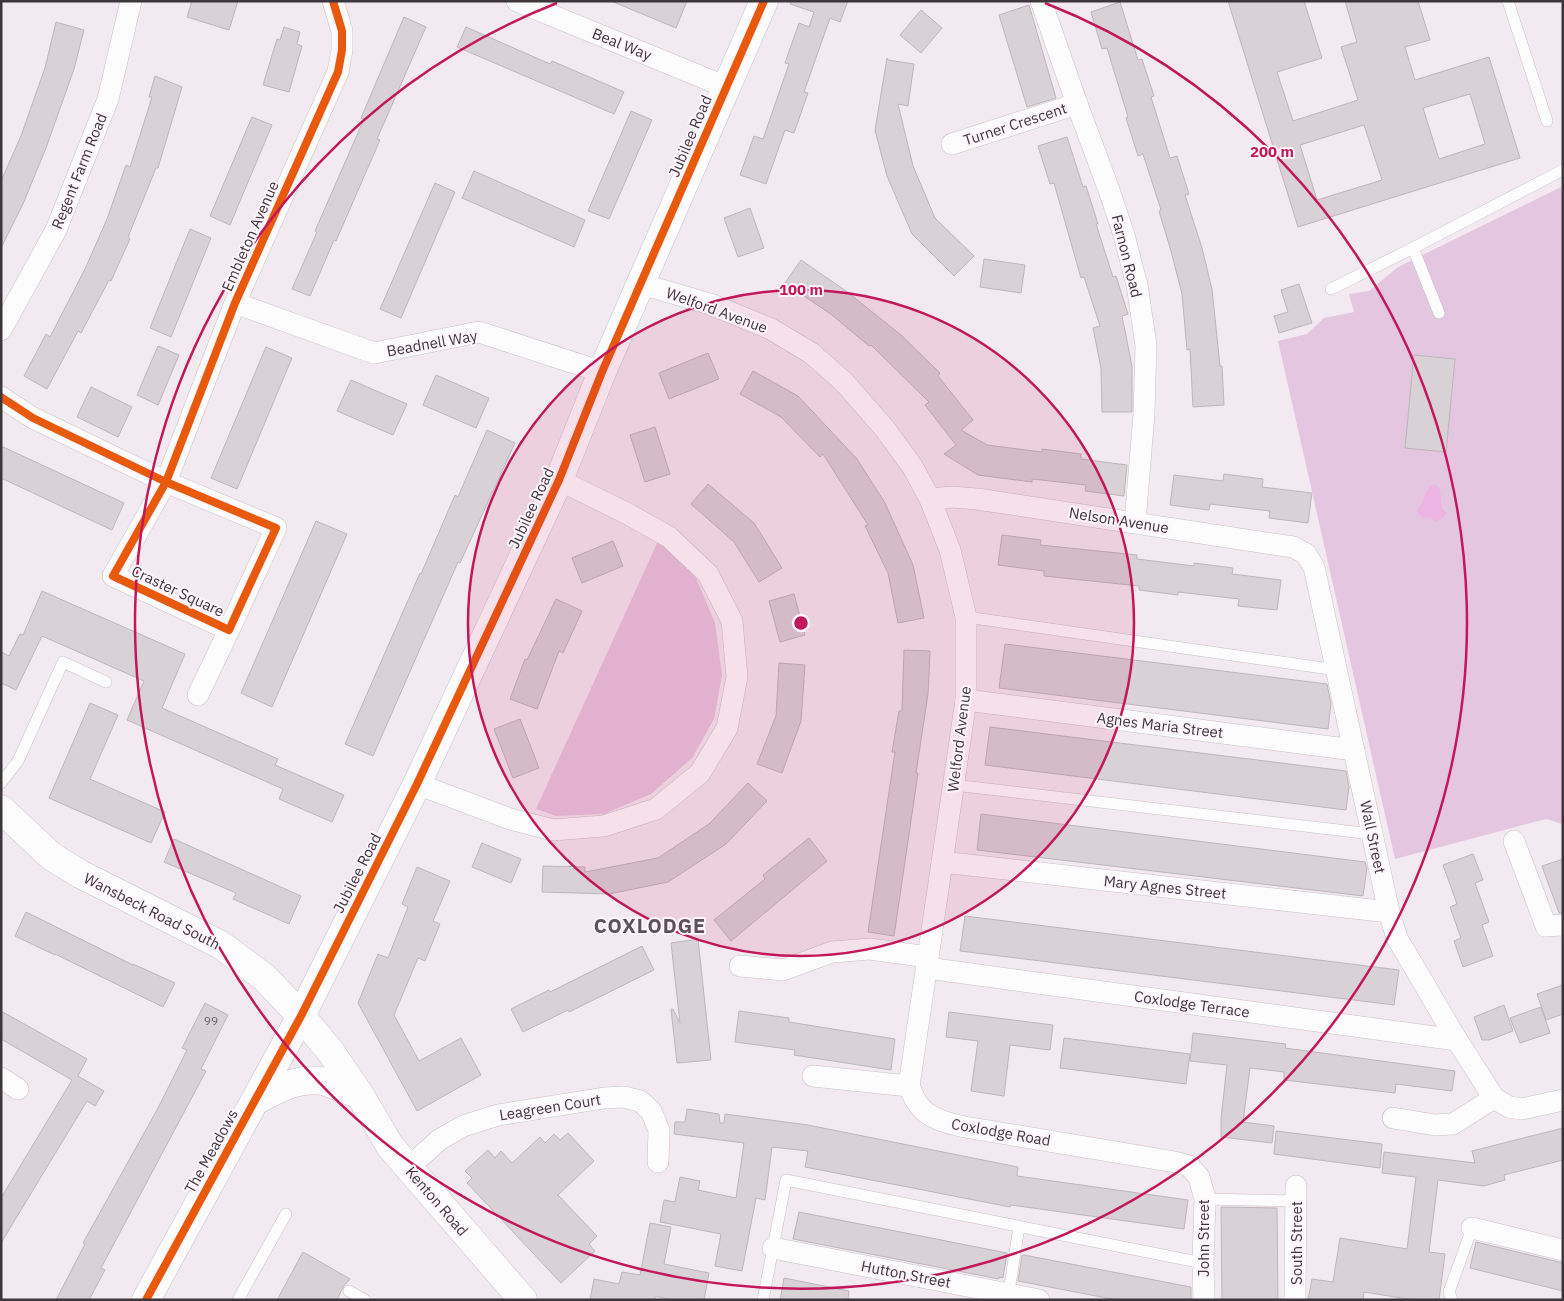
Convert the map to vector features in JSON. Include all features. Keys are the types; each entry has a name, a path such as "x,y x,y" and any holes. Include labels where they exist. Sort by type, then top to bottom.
{"street":[{"name":"Regent Farm Road","path":"1,330 56,230 108,99 131,1"},
{"name":"Embleton Avenue","path":"166,482 235,303 338,72 342,50 342,31 333,1"},
{"name":"Beal Way","path":"517,1 726,87"},
{"name":"Jubilee Road","path":"301,1016 417,784 560,480 602,372 764,1"},
{"name":"Farnon Road","path":"1041,1 1109,190 1124,235 1137,285 1146,346 1144,414 1134,522"},
{"name":"Turner Crescent","path":"952,144 1077,104"},
{"name":"Welford Avenue","path":"641,284 719,308 771,329 811,353 844,382 885,429 912,466 930,500 950,550 966,617 966,700 909,1086"},
{"name":"Beadnell Way","path":"235,303 374,353 479,332 602,372"},
{"name":"Craster Square","path":"1,397 33,418 166,482 276,528 198,696"},
{"path":"417,784 510,819 553,830 604,826 656,809 700,773 727,728 737,677 732,621 708,574 669,537 560,480"},
{"name":"Craster Square","path":"166,482 113,576 229,630"},
{"name":"Nelson Avenue","path":"930,500 952,497 977,498 1293,547 1306,554"},
{"name":"Wall Street","path":"1306,554 1314,568 1389,912 1397,938 1457,1040 1494,1098"},
{"name":"Agnes Maria Street","path":"966,700 1354,750"},
{"name":"Wansbeck Road South","path":"1,809 51,856 80,874 220,944 265,978 301,1016"},
{"path":"1514,841 1546,926 1563,925"},
{"name":"Mary Agnes Street","path":"942,862 1389,912"},
{"name":"Coxlodge Terrace","path":"740,966 783,970 832,952 870,949 927,962 1457,1040"},
{"name":"Kenton Road","path":"301,1016 331,1052 360,1095 390,1146 523,1300"},
{"name":"The Meadows","path":"146,1300 301,1016"},
{"path":"813,1076 909,1086"},
{"path":"254,1101 287,1085 309,1080 325,1082 360,1095"},
{"name":"Coxlodge Road","path":"909,1086 918,1105 941,1121 965,1127 1175,1162 1189,1166 1199,1177"},
{"name":"Leagreen Court","path":"408,1168 439,1140 463,1126 498,1115 604,1098 624,1097 640,1102 651,1111 659,1130 658,1162"},
{"path":"1393,1118 1436,1125 1453,1124 1494,1098 1508,1107 1522,1110 1563,1100"},
{"name":"John Street","path":"1199,1177 1205,1199 1204,1300"},
{"name":"South Street","path":"1295,1300 1296,1193"},
{"path":"1472,1228 1563,1250"},
{"name":"Hutton Street","path":"773,1248 1008,1297 1039,1300"}],"lane":[{"path":"1508,1 1547,121"},
{"path":"1331,289 1563,170"},
{"path":"1413,248 1438,313"},
{"path":"966,617 1337,670"},
{"path":"1,783 18,761 62,662 106,682"},
{"path":"954,785 1372,834"},
{"path":"763,1300 786,1180 1203,1263"},
{"path":"1205,1199 1296,1193"},
{"path":"238,1300 286,1214"},
{"path":"1008,1297 1019,1226"},
{"path":"1452,1300 1449,1292 1472,1228"},
{"path":"349,1291 365,1300"}],"shaded area":[{"path":"1563,186 1563,824 1546,819 1395,859 1278,341 1307,334 1324,318 1354,312 1349,294 1369,291 1398,267"},
{"path":"1434,484 1440,489 1442,509 1447,513 1442,519 1435,522 1430,517 1422,518 1416,510 1427,491"},
{"path":"659,539 696,578 715,623 722,675 714,719 692,758 651,794 604,814 556,816 536,809"}],"building":[{"path":"192,1 238,1 229,30 187,17"},
{"path":"611,1 687,1 676,28"},
{"path":"791,1 848,1 840,22 830,18 804,92 808,93 794,133 785,130 766,184 740,175 754,136 763,139 789,64 785,63 799,23 809,27 814,12 790,4"},
{"path":"1228,1 1304,1 1322,58 1277,72 1293,121 1358,100 1341,47 1357,42 1345,1 1418,1 1430,40 1405,47 1415,80 1489,57 1520,158 1298,227","holes":["1470,94 1485,144 1439,159 1423,108","1364,125 1382,180 1317,200 1300,145"]},
{"path":"1120,2 1138,60 1142,59 1154,96 1151,97 1170,158 1177,156 1189,194 1185,195 1202,248 1212,289 1220,366 1222,366 1224,405 1193,407 1190,349 1187,350 1182,294 1159,211 1161,210 1143,154 1138,156 1107,48 1102,49 1091,12"},
{"path":"1029,5 1056,98 1027,107 999,15"},
{"path":"921,10 942,28 921,53 900,35"},
{"path":"404,17 426,27 377,139 380,140 310,296 292,289 364,119 361,118"},
{"path":"56,22 84,30 74,69 46,148 23,204 1,248 1,181 21,136 45,68"},
{"path":"284,27 300,32 297,44 302,46 289,92 263,85 277,39 280,40"},
{"path":"466,27 550,64 552,61 624,92 614,114 457,47"},
{"path":"887,58 888,60 914,64 908,106 898,104 913,166 935,218 974,256 954,276 912,234 887,176 875,130"},
{"path":"155,76 182,87 158,168 156,168 128,237 130,239 111,281 109,280 81,333 78,331 47,389 24,376 46,334 50,337 85,269 107,219 126,165 130,167 152,97 149,97"},
{"path":"631,111 652,120 609,219 588,211"},
{"path":"252,117 272,125 230,225 210,216"},
{"path":"1067,137 1083,187 1086,186 1113,277 1116,276 1128,314 1122,316 1132,366 1132,412 1102,412 1101,368 1093,328 1100,326 1084,277 1081,278 1054,183 1050,184 1038,146"},
{"path":"474,171 585,220 574,247 462,198"},
{"path":"435,183 455,192 401,318 380,309"},
{"path":"750,208 764,248 738,257 724,218"},
{"path":"190,229 211,238 171,337 150,328"},
{"path":"984,259 1025,265 1021,293 980,287"},
{"path":"801,260 846,291 901,335 940,373 938,376 973,420 961,430 987,445 1042,452 1042,449 1081,454 1081,459 1127,465 1124,496 1085,491 1086,485 1032,479 1032,482 978,475 944,454 956,445 925,405 929,402 871,345 869,346 832,315 785,283"},
{"path":"1299,284 1312,323 1279,333 1274,316 1288,312 1281,290"},
{"path":"158,346 179,355 158,405 137,395"},
{"path":"266,347 292,358 237,489 211,478"},
{"path":"708,353 719,379 669,399 659,373"},
{"path":"1414,355 1455,359 1446,452 1405,448"},
{"path":"753,371 798,396 857,459 885,503 913,565 924,618 898,623 888,573 865,526 868,525 823,454 820,457 781,417 740,394"},
{"path":"436,375 489,398 476,428 423,405"},
{"path":"351,380 407,404 393,435 337,411"},
{"path":"91,387 132,407 118,437 77,417"},
{"path":"655,427 670,474 645,482 630,435"},
{"path":"487,430 515,443 460,563 458,562 373,756 345,744 455,495 458,497"},
{"path":"1,446 124,503 112,530 1,478"},
{"path":"1224,474 1263,479 1262,487 1312,493 1308,523 1269,518 1270,511 1210,504 1209,510 1170,505 1174,475 1223,481"},
{"path":"708,484 754,523 782,568 759,582 734,542 691,504"},
{"path":"316,521 347,534 272,707 241,693"},
{"path":"1002,535 1041,540 1040,545 1137,555 1137,559 1194,566 1194,563 1233,568 1232,574 1281,580 1277,610 1238,606 1239,599 1178,592 1178,595 1139,590 1139,586 1044,576 1044,571 998,565"},
{"path":"613,541 623,566 582,583 572,558"},
{"path":"42,591 185,654 162,708 278,759 275,765 344,795 332,822 279,799 283,789 127,720 144,681 42,636 16,690 1,683 1,652 9,656 20,634 23,635"},
{"path":"794,594 805,635 780,642 769,601"},
{"path":"556,599 582,611 563,653 559,651 537,709 510,699 525,659 527,660"},
{"path":"1005,644 1327,684 1331,704 1328,729 999,688"},
{"path":"904,650 930,651 928,694 894,936 868,932 895,752 892,752 899,711 902,711"},
{"path":"779,663 805,665 801,721 782,773 757,764 776,716"},
{"path":"90,703 118,715 90,779 165,812 151,843 49,798"},
{"path":"520,719 539,768 513,778 494,729"},
{"path":"990,727 1346,771 1349,787 1346,810 985,765"},
{"path":"748,783 767,801 726,844 668,882 609,894 542,892 543,866 585,867 585,872 658,858 709,824"},
{"path":"981,814 1365,862 1367,868 1363,896 977,850"},
{"path":"809,838 827,861 731,941 714,920 765,879 763,875"},
{"path":"174,839 301,896 289,924 233,899 236,893 164,862"},
{"path":"482,843 521,859 511,883 472,867"},
{"path":"1473,854 1483,880 1475,883 1489,922 1482,925 1493,956 1463,967 1454,941 1461,938 1450,907 1457,904 1443,865"},
{"path":"1563,859 1563,913 1559,913 1542,866"},
{"path":"417,867 450,881 433,921 440,924 425,961 418,958 394,1015 419,1061 461,1038 481,1075 417,1111 358,1003 378,954 388,958 408,907 402,904"},
{"path":"26,912 133,965 175,983 163,1007 15,936"},
{"path":"965,916 1399,970 1394,1005 960,951"},
{"path":"698,939 711,1060 677,1063 671,1009 673,1009 680,1023 671,943"},
{"path":"642,946 654,970 569,1012 568,1010 523,1032 511,1009 549,990 550,992"},
{"path":"1563,985 1563,1014 1546,1020 1537,994"},
{"path":"205,1003 228,1015 201,1069 206,1071 101,1268 105,1270 89,1300 56,1300 85,1244 83,1243 158,1108 187,1050 182,1048"},
{"path":"1504,1005 1513,1031 1489,1040 1482,1040 1474,1017"},
{"path":"1541,1007 1550,1033 1520,1043 1510,1018"},
{"path":"1,1011 87,1059 78,1076 104,1091 95,1106 87,1101 1,1243 1,1198 72,1080 1,1039"},
{"path":"739,1011 789,1018 789,1022 895,1039 891,1070 794,1055 795,1050 735,1042"},
{"path":"949,1012 1053,1025 1050,1050 1010,1045 1004,1096 971,1091 978,1041 946,1037"},
{"path":"1193,1033 1286,1044 1285,1048 1455,1071 1452,1091 1396,1084 1395,1093 1284,1080 1284,1072 1250,1068 1243,1122 1274,1126 1272,1143 1221,1137 1227,1065 1190,1061"},
{"path":"1064,1038 1190,1054 1186,1084 1060,1068"},
{"path":"687,1109 719,1114 720,1123 724,1123 725,1114 808,1125 1018,1167 1017,1176 1188,1200 1184,1229 1011,1205 1010,1207 805,1167 808,1151 772,1147 765,1200 756,1198 742,1271 715,1266 721,1234 660,1222 664,1200 675,1202 680,1177 700,1181 698,1190 736,1198 744,1143 674,1134 675,1122 685,1122"},
{"path":"1563,1128 1563,1160 1504,1175 1505,1180 1484,1186 1438,1180 1429,1252 1445,1254 1439,1300 1414,1300 1364,1292 1363,1300 1308,1300 1312,1279 1333,1282 1340,1238 1407,1249 1416,1177 1382,1173 1384,1152 1475,1163 1472,1151"},
{"path":"1276,1131 1382,1144 1380,1168 1274,1154"},
{"path":"568,1133 594,1161 558,1195 597,1236 589,1244 595,1251 561,1283 467,1183 472,1178 465,1171 488,1150 495,1158 501,1151 512,1163 540,1137 545,1143 554,1134 560,1140"},
{"path":"1221,1207 1277,1208 1278,1300 1222,1300"},
{"path":"799,1212 1007,1253 1003,1278 999,1277 999,1279 793,1239"},
{"path":"650,1223 671,1227 664,1264 709,1273 704,1300 672,1300 655,1296 655,1300 590,1300 594,1279 619,1284 622,1272 640,1275"},
{"path":"1476,1242 1563,1263 1563,1291 1470,1268"},
{"path":"303,1252 350,1279 343,1287 337,1300 277,1300"},
{"path":"1022,1256 1191,1287 1191,1300 1117,1300 1018,1281"},
{"path":"784,1278 849,1291 848,1300 780,1300"}],"cycle path":[{"path":"1,397 33,418 166,482 276,528 229,630 113,576 166,482 235,303 338,72 342,50 342,31 333,1"},
{"path":"146,1300 301,1016 417,784 559,480 602,372 764,1"}],"district":[{"name":"COXLODGE","path":"650,925"}]}
